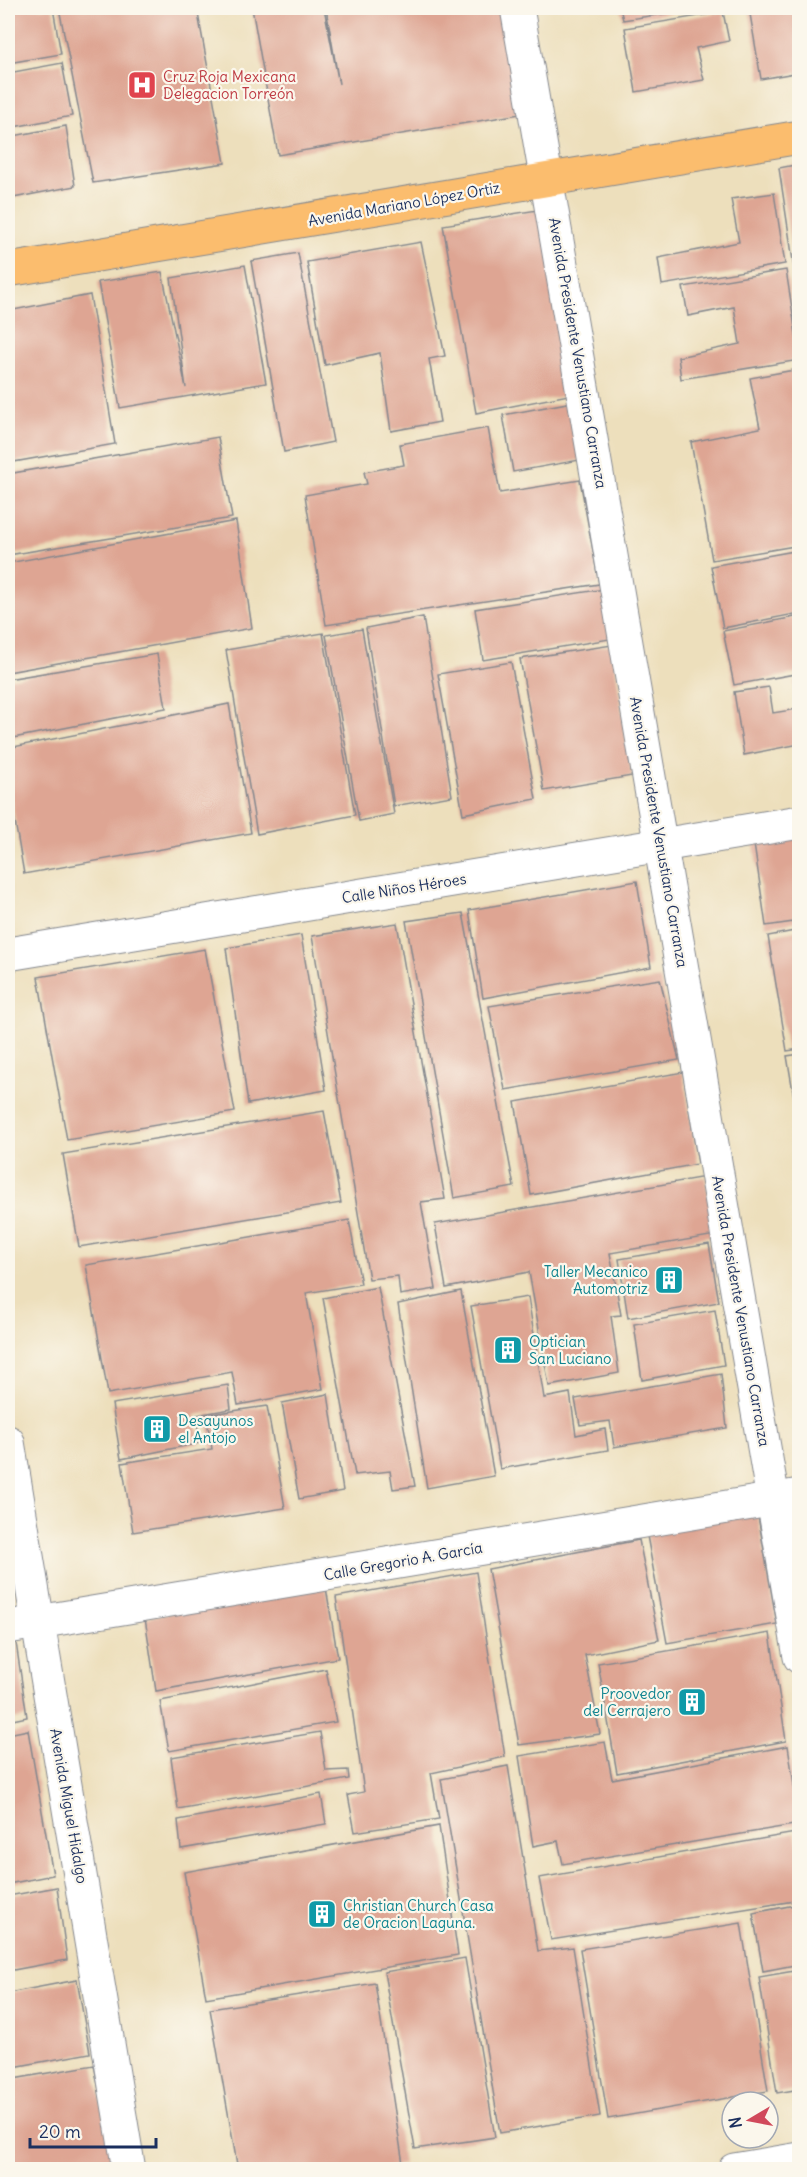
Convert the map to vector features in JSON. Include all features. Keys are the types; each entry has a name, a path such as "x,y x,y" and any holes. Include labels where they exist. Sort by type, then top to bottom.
{"main road":[{"name":"Avenida Mariano López Ortiz","path":"8,270 800,137"}],"street":[{"name":"Avenida Presidente Venustiano Carranza","path":"517,8 662,845 786,1497 800,1657"},
{"name":"Calle Niños Héroes","path":"8,954 800,822"},
{"name":"Avenida Miguel Hidalgo","path":"8,1442 23,1625 129,2169"},
{"name":"Calle Gregorio A. García","path":"23,1625 786,1497"},
{"path":"734,2169 800,2159"}],"building":[{"path":"8,8 53,8 61,54 8,63"},
{"name":"Cruz Roja Mexicana Delegacion Torreón","path":"59,8 197,8 225,163 93,183"},
{"path":"252,8 324,8 339,84 326,8 507,8 526,113 278,155"},
{"path":"620,8 696,8 696,9 623,20"},
{"path":"749,8 800,8 800,72 761,79"},
{"path":"723,12 729,41 696,48 704,80 636,92 625,28"},
{"path":"62,63 72,116 8,128 8,73"},
{"path":"66,126 75,186 8,199 8,137"},
{"path":"800,164 800,294 798,294 779,168"},
{"path":"774,193 785,264 662,285 658,258 739,242 731,199"},
{"path":"550,208 579,393 476,413 443,225"},
{"path":"421,242 445,356 429,359 440,422 391,431 380,353 325,365 307,262"},
{"path":"298,253 333,442 284,452 251,261"},
{"path":"245,265 266,383 120,408 98,282 162,272 186,388 171,278"},
{"path":"786,270 800,360 681,379 678,357 740,344 734,307 688,316 683,287"},
{"path":"90,295 115,444 8,463 8,311"},
{"path":"800,369 800,545 712,560 691,442 760,428 750,378"},
{"path":"583,400 591,458 513,472 503,415"},
{"path":"488,428 500,493 580,480 599,584 326,625 305,495 367,484 364,472 404,465 400,444"},
{"path":"218,437 232,518 8,555 8,474"},
{"path":"236,521 252,628 8,672 8,563"},
{"path":"800,550 800,613 723,628 711,566"},
{"path":"604,589 610,639 483,660 475,609"},
{"path":"800,616 800,673 734,685 723,631"},
{"path":"423,617 452,796 394,806 366,628"},
{"path":"362,629 394,814 359,821 326,635"},
{"path":"323,633 355,815 257,834 226,650"},
{"path":"612,645 632,776 544,791 520,659"},
{"path":"157,654 166,708 8,739 8,679"},
{"path":"511,662 536,799 463,814 438,674"},
{"path":"800,681 800,744 744,755 734,692 769,687 773,713 798,709 794,682"},
{"path":"229,704 251,833 24,874 8,781 8,748"},
{"path":"800,836 800,921 766,926 754,844"},
{"path":"637,881 651,967 483,998 469,910"},
{"path":"463,913 514,1187 454,1198 406,921"},
{"path":"397,923 445,1199 421,1202 436,1289 400,1295 398,1276 369,1279 312,936"},
{"path":"800,930 800,1049 787,1051 768,936"},
{"path":"301,935 326,1090 248,1104 226,948"},
{"path":"205,949 235,1112 67,1140 38,977"},
{"path":"660,979 679,1060 505,1090 489,1006"},
{"path":"800,1054 800,1121 798,1121 787,1056"},
{"path":"683,1072 698,1164 531,1195 515,1102"},
{"path":"324,1111 341,1203 79,1247 63,1154"},
{"path":"705,1177 716,1235 610,1253 621,1315 611,1316 619,1373 549,1386 529,1272 446,1288 435,1224"},
{"path":"349,1220 361,1284 306,1293 323,1389 238,1405 232,1372 108,1394 86,1265"},
{"name":"Taller Mecanico Automotriz","path":"709,1244 719,1302 628,1318 619,1259"},
{"path":"378,1287 415,1486 393,1489 390,1471 355,1475 323,1298"},
{"path":"461,1291 494,1476 427,1488 398,1304"},
{"name":"Optician San Luciano","path":"528,1297 544,1398 570,1393 576,1435 605,1429 608,1450 500,1469 471,1306"},
{"path":"715,1310 724,1365 642,1380 634,1324"},
{"path":"721,1374 727,1428 614,1447 610,1421 580,1425 575,1399"},
{"name":"Desayunos el Antojo","path":"228,1385 231,1409 196,1415 200,1443 121,1459 112,1404"},
{"path":"328,1394 343,1491 299,1499 282,1403"},
{"path":"267,1406 285,1508 133,1532 122,1463 212,1449 206,1415"},
{"path":"756,1505 777,1624 667,1643 645,1525"},
{"path":"639,1540 659,1640 585,1655 600,1734 519,1745 488,1569"},
{"path":"476,1572 505,1757 431,1773 439,1819 355,1832 348,1795 364,1792 336,1597"},
{"path":"325,1582 338,1658 156,1691 145,1618"},
{"path":"14,1629 27,1717 8,1721 8,1630"},
{"name":"Proovedor del Cerrajero","path":"770,1633 786,1741 617,1773 598,1663"},
{"path":"326,1669 336,1722 169,1751 160,1701"},
{"path":"28,1730 53,1875 8,1884 8,1734"},
{"path":"320,1732 326,1771 348,1770 349,1779 178,1809 171,1757"},
{"path":"605,1742 612,1779 788,1746 800,1824 563,1864 558,1841 533,1846 519,1756"},
{"path":"508,1766 538,1951 573,1947 600,2116 500,2133 441,1779"},
{"path":"321,1794 326,1824 181,1849 178,1820"},
{"name":"Christian Church Casa de Oracion Laguna.","path":"439,1826 458,1955 206,1998 184,1872"},
{"path":"795,1833 800,1852 800,1900 551,1940 539,1878"},
{"path":"57,1887 67,1960 8,1971 8,1896"},
{"path":"800,1904 800,1964 763,1971 753,1913"},
{"path":"741,1923 768,2090 720,2090 720,2099 608,2119 580,1949"},
{"path":"465,1958 495,2137 415,2149 384,1972"},
{"path":"800,1970 800,2089 780,2092 780,2090 777,2090 759,1977"},
{"path":"77,1980 90,2053 8,2068 8,1993"},
{"path":"375,1983 403,2164 376,2170 238,2170 210,2009"},
{"path":"94,2065 115,2170 13,2170 8,2138 8,2080"}],"place":[{"name":"Cruz Roja Mexicana Delegacion Torreón","path":"142,85"},
{"name":"Taller Mecanico Automotriz","path":"669,1280"},
{"name":"Optician San Luciano","path":"508,1350"},
{"name":"Desayunos el Antojo","path":"157,1429"},
{"name":"Proovedor del Cerrajero","path":"692,1702"},
{"name":"Christian Church Casa de Oracion Laguna.","path":"322,1914"}]}
